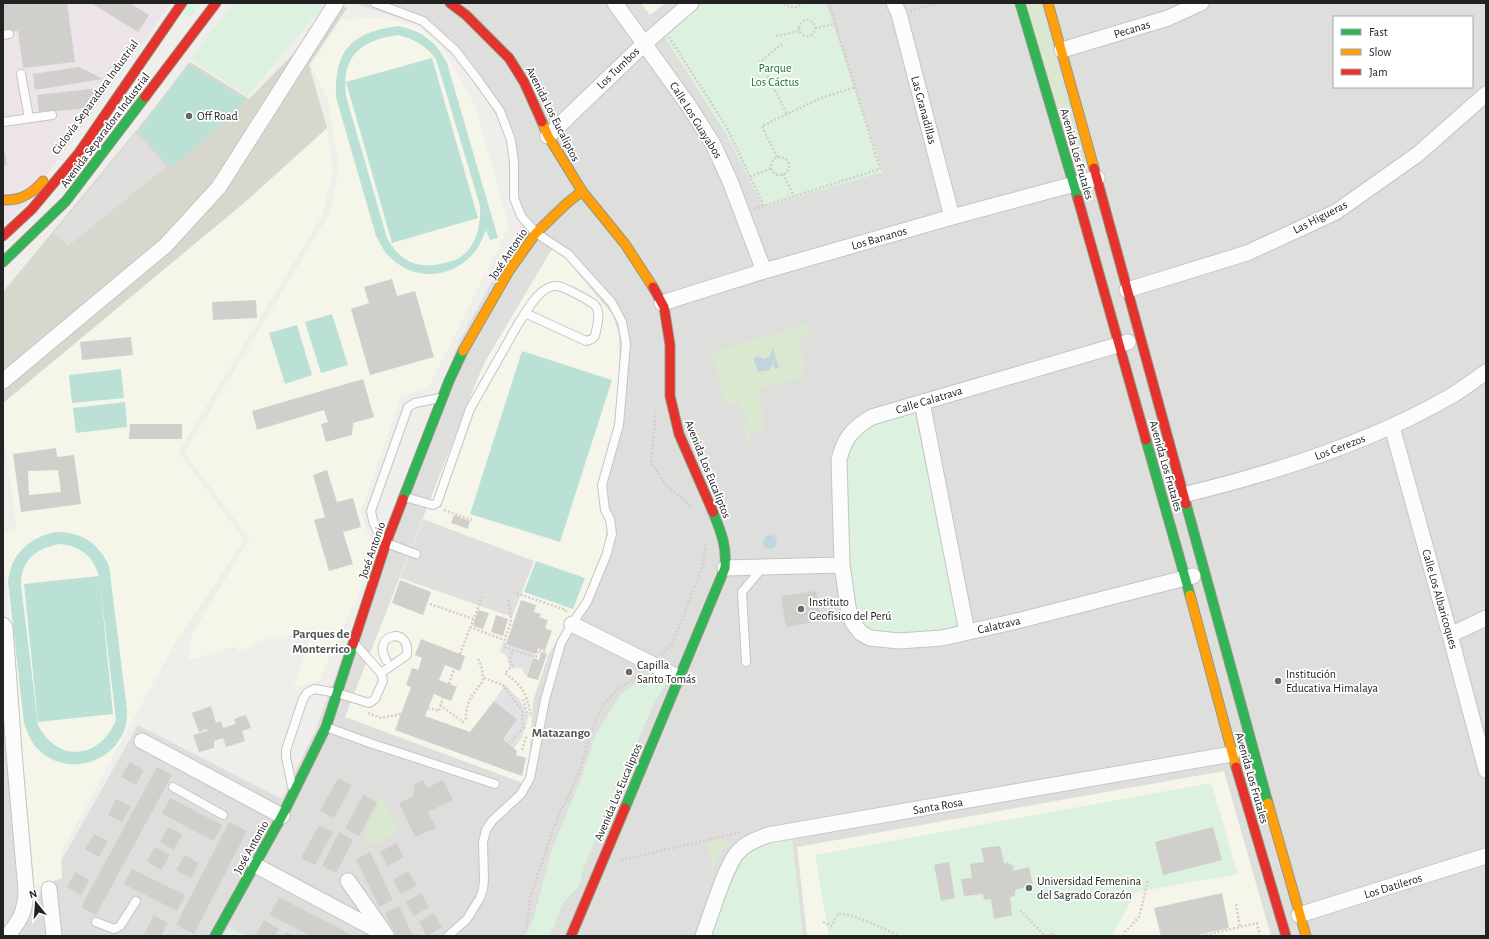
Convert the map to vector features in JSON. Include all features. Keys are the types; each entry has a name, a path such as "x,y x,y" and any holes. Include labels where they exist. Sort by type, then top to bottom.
{"main road":[{"name":"Avenida Separadora Industrial","path":"3,236 32,209 78,154 182,3"},
{"name":"Avenida Separadora Industrial","path":"3,262 66,202 216,3"},
{"name":"Avenida Los Eucaliptos","path":"450,3 466,15 509,58 524,82 548,136 582,192 625,244 662,303 664,307 670,345 670,396 679,434 711,506 724,541 726,554 725,568 680,678 570,936"},
{"name":"Avenida Los Frutales","path":"1020,3 1074,184 1185,578 1232,754 1286,936"},
{"name":"Avenida Los Frutales","path":"1048,3 1306,936"},
{"path":"133,56 153,45"},
{"path":"3,200 21,199 37,189 50,171"},
{"name":"José Antonio","path":"215,936 282,816 326,727 386,546 404,497 443,397 469,339 509,271 536,233 566,204 582,192"},
{"path":"1269,881 1276,888 1284,911 1288,915 1299,915"}],"street":[{"path":"3,381 166,245 219,187 336,3"},
{"name":"Calle Los Guayabos","path":"615,3 689,106 713,144 730,181 764,271"},
{"name":"Los Tumbos","path":"548,136 645,43 691,3"},
{"name":"Pecanas","path":"1062,50 1168,18 1201,3"},
{"name":"Las Granadillas","path":"896,9 952,217"},
{"name":"Las Higueras","path":"1127,290 1246,252 1336,212 1418,154 1486,94"},
{"name":"Los Bananos","path":"662,303 764,271 952,217 1097,178"},
{"name":"Calle Calatrava","path":"842,565 839,460 843,445 850,434 859,425 872,417 1141,338"},
{"name":"Los Cerezos","path":"1184,495 1289,466 1392,427 1452,396 1486,372"},
{"path":"922,402 967,632"},
{"name":"Calle Los Albaricoques","path":"1392,427 1486,770"},
{"path":"725,568 842,565"},
{"name":"Calatrava","path":"842,565 849,613 853,623 861,634 870,638 899,641 942,638 1205,574"},
{"path":"1450,635 1486,618"},
{"path":"567,620 680,678"},
{"path":"3,625 6,635 26,890 25,907 21,918 8,936"},
{"path":"142,741 282,816"},
{"name":"Santa Rosa","path":"703,936 731,862 739,850 768,835 1232,754"},
{"name":"Los Datileros","path":"1299,915 1486,856"},
{"path":"255,865 386,935"},
{"path":"348,881 386,935"},
{"path":"49,889 54,936"}],"lane":[{"path":"375,3 423,21 455,50 496,105 500,111 511,140 514,163 514,198 521,216 536,233 568,254 612,303 622,322 626,344 619,425 602,485 612,534 606,556 587,602 567,620 562,643 545,700 530,778 521,794 492,821 486,830 483,842 483,889 480,898 467,919 448,936"},
{"path":"20,74 29,118"},
{"path":"3,122 52,115"},
{"path":"404,497 433,505 440,499 470,409 525,313 540,293 548,287 558,286 594,304 599,312 595,336 592,339 586,340 525,313"},
{"path":"416,554 386,546 373,521 371,511 408,407 415,403 443,397"},
{"path":"746,662 742,592 762,567"},
{"path":"380,673 407,655 407,645 405,640 395,636 389,637 384,642 382,648 386,660"},
{"path":"293,794 286,750 303,699 307,693 314,689 337,693 369,703 372,702 383,682 380,673 354,642"},
{"path":"326,727 495,784"},
{"path":"173,787 223,815"},
{"path":"96,922 114,929 120,926 136,901"}],"path":[{"path":"784,3 789,7 796,7 802,3"},
{"path":"742,213 880,169 829,3"},
{"path":"896,9 937,3"},
{"path":"805,20 812,21 815,28 813,33 804,35 800,31 801,23 805,20"},
{"path":"815,28 836,24"},
{"path":"776,36 800,31"},
{"path":"666,33 726,126 764,206"},
{"path":"782,44 760,62 787,114"},
{"path":"777,157 762,126 821,98 856,87"},
{"path":"777,157 772,163 772,168 775,173 782,174"},
{"path":"777,157 783,157 788,163 788,168 782,174"},
{"path":"750,177 772,168"},
{"path":"782,174 794,196"},
{"path":"656,411 651,462 667,486 697,510"},
{"path":"437,503 440,508 472,520"},
{"path":"520,936 527,926 530,897 551,834 579,771 589,738 601,708 618,688 644,673 673,642 703,566 707,540"},
{"path":"513,592 566,610 567,620"},
{"path":"460,654 483,595"},
{"path":"508,600 511,620 504,640 505,647 536,658 539,650 547,652 550,647"},
{"path":"430,604 473,619"},
{"path":"470,627 504,640"},
{"path":"513,650 510,660 512,666 505,674 517,682 527,698 531,719"},
{"path":"440,705 463,722 466,718 466,707 470,698 484,678 478,658"},
{"path":"449,684 454,669"},
{"path":"484,678 503,685 522,712 523,728 509,743"},
{"path":"428,708 439,711 443,698"},
{"path":"527,698 523,700 528,716"},
{"path":"522,750 528,732"},
{"path":"601,864 745,831"},
{"path":"1123,936 1139,917 1148,880"},
{"path":"1236,904 1240,927"},
{"path":"1020,910 1046,936 1052,934 1057,936"},
{"path":"822,922 831,926 838,914 842,913 866,921 899,936"},
{"path":"1202,936 1257,923 1260,936"}],"shaded area":[{"path":"3,3 171,3 25,205 3,225"},
{"path":"335,3 347,8 309,65 327,128 244,203 3,403 3,292 136,131 190,62 249,99 298,49"},
{"path":"353,3 1486,3 1486,936 3,936 3,653 28,914 67,851 138,725 282,799 316,729 458,344 523,225 511,199 509,148 496,114 478,84 450,52 422,25"},
{"path":"641,3 665,3 650,15"},
{"path":"385,18 419,27 441,46 475,105 509,227 428,388 401,397 361,512 375,557 319,681 294,688 313,628 276,640 275,637 253,643 254,646 238,651 236,646 189,660 191,636 250,539 185,453 331,211 339,167 328,101 311,65 341,20"},
{"path":"327,128 333,171 322,216 178,452 244,540 175,643 61,852 62,878 35,887 3,549 3,534 17,530 3,429 3,403 244,203"},
{"path":"136,133 167,166 68,246 54,233"},
{"path":"552,249 566,259 613,315 619,335 620,381 616,417 612,437 603,463 598,494 607,524 605,545 581,609 567,631 556,642 548,656 533,701 529,762 523,783 345,717 477,380 486,360"},
{"path":"423,519 534,561 512,617 400,578"},
{"path":"506,644 534,653 527,677 521,668 511,667 507,661 507,657 500,651 502,645"},
{"path":"505,685 520,700 528,716 527,724 521,739 514,748 503,739 517,719 494,701"},
{"name":"Universidad Femenina del Sagrado Corazón","path":"1224,771 1271,936 807,936 797,847"}],"green space":[{"path":"187,3 200,3 190,18 181,12"},
{"path":"233,3 326,3 247,96 191,59"},
{"name":"Parque Los Cáctus","path":"703,3 826,3 883,172 763,207 726,134 665,38"},
{"path":"1025,3 1040,3 1086,167 1083,173 1076,171"},
{"path":"398,26 407,28 427,38 443,55 447,63 498,238 490,240 486,230 472,255 463,263 444,272 433,274 411,271 392,259 383,248 376,236 336,97 338,67 349,46 369,33","holes":["398,35 420,44 436,59 480,206 479,228 470,248 457,259 435,265 420,265 408,261 397,252 387,238 346,96 345,82 347,70 350,60 356,52 364,46 385,37"]},
{"path":"432,58 478,218 392,243 346,82"},
{"name":"Off Road","path":"188,64 247,101 172,168 138,132"},
{"path":"332,314 348,365 321,373 305,322"},
{"path":"805,324 808,334 800,338 803,365 807,364 807,367 802,369 804,378 759,389 764,430 749,432 751,444 748,445 742,427 748,424 739,403 727,406 710,352 715,350 715,354 720,353 721,349 788,331 787,328"},
{"path":"297,325 312,375 285,384 269,333"},
{"path":"522,351 612,380 560,542 470,514"},
{"path":"121,369 124,398 72,403 69,375"},
{"path":"125,402 127,427 76,433 73,408"},
{"path":"914,410 960,624 933,633 887,634 866,630 858,619 852,605 845,543 845,448 862,431"},
{"path":"54,532 64,532 80,536 93,544 99,550 109,566 127,710 126,721 123,734 114,747 96,760 85,763 62,763 51,759 35,746 24,723 8,582 13,563 22,549 36,539","holes":["60,544 67,545 85,553 93,563 99,576 24,584 38,722 113,714 100,584 116,720 109,733 100,743 90,749 78,752 67,751 56,746 46,738 38,725 21,585 22,576 27,562 37,552 51,546"]},
{"path":"536,561 585,578 573,609 524,592"},
{"path":"654,672 662,675 666,684 655,702 627,764 584,867 579,886 563,903 550,936 526,936 533,920 551,852 580,781 596,734 621,694 650,673"},
{"name":"Universidad Femenina del Sagrado Corazón","path":"1211,783 1238,874 1136,892 1112,936 829,936 815,855"},
{"path":"381,796 399,830 377,845 362,840"},
{"path":"792,837 803,936 707,936 735,864 752,847 771,840"},
{"path":"731,840 717,858 712,872 709,842"},
{"path":"229,927 246,936 223,936"}],"water":[{"path":"773,348 779,368 775,369 773,364 769,370 758,372 753,358 760,356 763,359 769,357"},
{"path":"767,535 773,535 777,539 777,545 773,549 767,549 763,545 763,539"}],"building":[{"path":"3,3 67,3 75,62 23,68 18,31 3,32"},
{"path":"91,3 130,3 149,15 138,32"},
{"path":"79,67 103,79 35,90 33,74"},
{"path":"98,88 88,108 39,113 37,95"},
{"path":"3,144 7,165 3,166"},
{"path":"392,279 397,296 415,291 434,357 370,375 351,309 369,303 364,287"},
{"path":"256,300 257,318 213,320 212,302"},
{"path":"131,337 133,355 82,360 80,342"},
{"path":"363,379 374,417 353,423 352,435 326,442 321,424 328,422 324,410 257,430 252,411"},
{"path":"130,424 182,424 182,439 129,439"},
{"path":"56,448 57,457 74,455 81,504 21,512 13,454","holes":["58,470 61,492 29,495 28,471"]},
{"path":"327,470 337,502 353,498 361,527 343,532 353,564 329,571 314,520 325,517 313,475"},
{"path":"454,515 470,521 468,529 451,523"},
{"path":"400,580 431,592 423,615 392,603"},
{"name":"Instituto Geofísico del Perú","path":"816,591 821,621 786,627 781,596"},
{"path":"521,600 536,605 534,612 541,614 539,617 548,620 545,628 552,631 545,650 538,648 536,654 506,644"},
{"path":"478,610 489,613 483,629 473,626"},
{"path":"496,615 508,619 503,636 491,632"},
{"path":"421,639 465,656 460,671 445,665 439,680 457,687 451,701 434,694 425,716 470,732 494,701 517,719 503,739 517,751 516,755 526,758 522,776 395,730 411,687 406,685 412,668 418,670 422,658 415,655"},
{"path":"541,652 547,654 538,680 527,677 533,658 539,660"},
{"path":"211,706 216,723 221,721 223,728 236,724 234,719 246,715 251,728 242,731 245,741 226,747 223,738 214,741 214,748 199,752 193,735 207,731 207,729 199,732 192,713"},
{"path":"130,762 144,770 136,785 121,777"},
{"path":"157,767 172,775 96,915 81,907"},
{"path":"338,778 352,785 334,818 320,811"},
{"path":"423,780 427,788 443,780 453,800 428,812 436,828 415,837 399,803 413,796 415,784"},
{"path":"363,795 377,803 359,836 345,829"},
{"path":"170,798 222,825 214,841 162,814"},
{"path":"116,799 131,807 122,822 108,815"},
{"path":"229,822 247,831 194,934 176,925"},
{"path":"319,825 333,832 315,865 301,858"},
{"path":"168,827 182,834 174,850 160,842"},
{"path":"1213,827 1222,860 1163,875 1155,842"},
{"path":"339,832 353,840 336,873 322,866"},
{"path":"94,834 108,841 99,857 85,849"},
{"path":"396,843 404,857 388,866 380,852"},
{"path":"1000,846 1005,865 1007,862 1014,867 1012,871 1029,867 1033,885 1015,890 1015,896 1010,897 1012,915 994,919 991,899 984,900 983,894 964,896 961,879 972,878 970,864 984,862 981,848"},
{"path":"155,847 170,855 161,870 147,862"},
{"path":"370,852 393,900 379,907 356,859"},
{"path":"185,855 199,863 191,878 176,870"},
{"path":"949,862 955,898 941,901 934,865"},
{"path":"132,869 185,895 177,911 124,884"},
{"path":"408,871 417,885 401,894 393,880"},
{"path":"75,872 89,880 81,895 67,887"},
{"path":"421,893 429,907 414,916 406,902"},
{"path":"1222,893 1229,928 1193,936 1161,936 1154,908"},
{"path":"279,897 354,936 311,936 270,915"},
{"path":"399,906 413,936 396,936 385,913"},
{"path":"434,913 442,927 427,936 419,922"},
{"path":"154,915 168,923 161,936 143,936"},
{"path":"264,920 279,929 275,936 258,936 256,934"},
{"path":"286,932 294,936 284,936"}],"traffic: fast":[{"path":"1020,3 1078,199"},
{"path":"3,262 66,201 145,97"},
{"path":"403,499 449,381 463,351"},
{"path":"1146,440 1190,595"},
{"path":"1186,504 1268,803"},
{"path":"625,808 725,568 724,546 713,512"},
{"path":"215,936 282,816 326,727 353,644"}],"traffic: slow":[{"path":"1048,3 1094,168"},
{"path":"542,122 548,136 582,191 625,244 653,287"},
{"path":"3,200 25,196 43,181"},
{"path":"463,351 509,271 536,233 582,191"},
{"path":"1190,595 1236,767"},
{"path":"1268,803 1306,936"}],"traffic: jam":[{"path":"3,236 32,209 78,154 182,3"},
{"path":"145,97 216,3"},
{"path":"450,3 466,15 509,58 524,82 542,122"},
{"path":"1094,168 1186,504"},
{"path":"1078,199 1146,440"},
{"path":"653,287 664,307 670,345 670,396 679,434 713,512"},
{"path":"353,644 386,543 403,499"},
{"path":"1236,767 1286,936"},
{"path":"571,936 625,808"}],"place":[{"name":"Off Road","path":"189,116"},
{"name":"Instituto Geofísico del Perú","path":"801,609"},
{"name":"Capilla Santo Tomás","path":"629,672"},
{"name":"Institución Educativa Himalaya","path":"1278,681"},
{"name":"Universidad Femenina del Sagrado Corazón","path":"1029,888"}],"district":[{"name":"Parques de Monterrico","path":"321,642"},
{"name":"Matazango","path":"561,733"}]}
